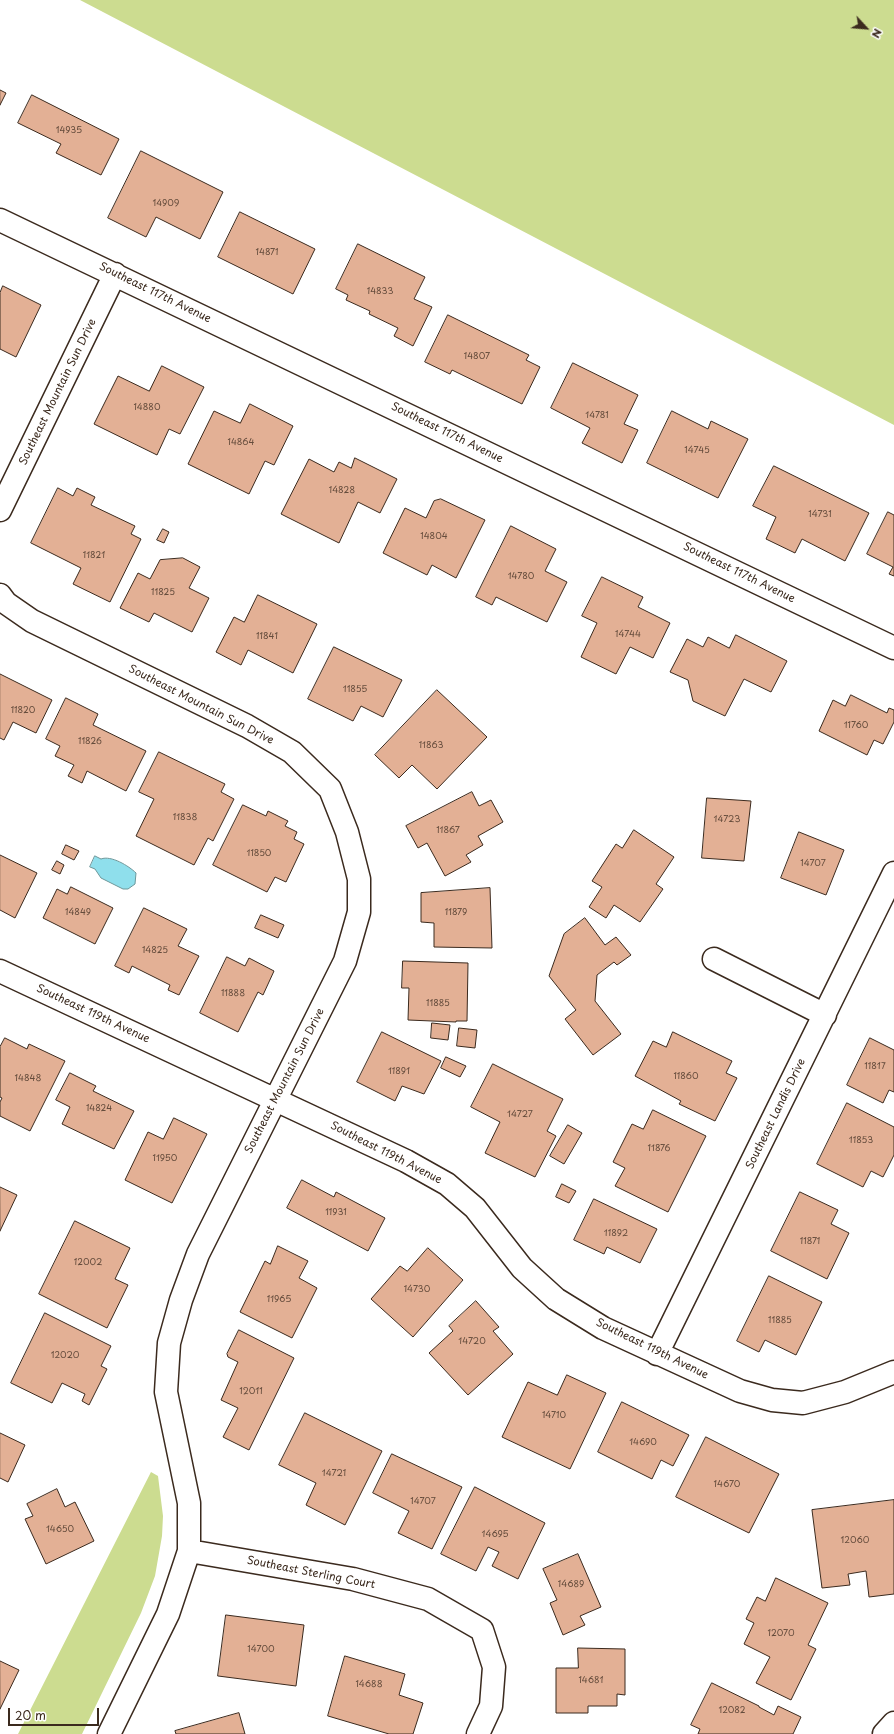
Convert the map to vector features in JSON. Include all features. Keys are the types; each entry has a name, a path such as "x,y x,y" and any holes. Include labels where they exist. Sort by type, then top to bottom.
{"street":[{"name":"Southeast 117th Avenue","path":"0,220 894,648"},
{"name":"Southeast Mountain Sun Drive","path":"0,510 115,274"},
{"name":"Southeast Mountain Sun Drive","path":"0,595 6,603 32,621 247,726 292,752 330,789 347,832 358,879 359,912 345,962 198,1254 181,1300 169,1343 166,1392 188,1503 190,1551 168,1614 109,1734"},
{"name":"Southeast Landis Drive","path":"657,1354 894,873"},
{"path":"714,960 825,1015"},
{"name":"Southeast 119th Avenue","path":"0,971 276,1099 406,1161 447,1184 475,1208 522,1268 556,1299 603,1328 657,1354 740,1391 772,1400 804,1403 845,1392 894,1372"},
{"name":"Southeast Sterling Court","path":"190,1551 353,1579 428,1598 482,1630 494,1667 491,1706 478,1734"},
{"path":"884,1734 894,1723"}],"green space":[{"path":"80,0 894,0 894,425"},
{"path":"151,1472 158,1476 163,1516 162,1536 155,1576 141,1613 82,1734 18,1734"}],"water":[{"path":"95,856 101,859 105,858 115,860 129,867 136,873 135,884 128,889 123,889 101,878 95,869 90,867"}],"building":[{"path":"0,90 6,93 0,105"},
{"path":"32,95 119,139 101,175 56,153 61,144 18,123"},
{"path":"141,151 223,192 200,239 156,217 146,237 108,218"},
{"path":"240,212 315,249 293,294 218,257"},
{"path":"358,244 425,277 414,299 432,307 413,346 394,336 398,328 369,314 370,311 346,300 348,295 336,289"},
{"path":"3,286 41,305 16,357 0,349 0,293"},
{"path":"448,315 529,355 526,360 540,367 522,404 452,370 450,374 425,362"},
{"path":"573,363 638,395 624,424 638,430 622,463 582,443 590,428 551,408"},
{"path":"162,366 204,387 180,434 169,429 157,455 94,424 118,376 149,391"},
{"path":"250,404 293,426 274,465 265,461 249,494 188,464 214,411 240,423"},
{"path":"672,411 708,429 711,421 748,439 718,498 647,463"},
{"path":"355,458 397,479 380,513 358,502 339,543 281,514 309,459 334,472 339,462 351,468"},
{"path":"774,466 869,513 845,561 802,539 795,553 766,539 776,517 753,506"},
{"path":"58,488 73,496 77,488 95,497 91,505 135,526 131,534 141,539 110,602 73,584 81,568 31,543"},
{"path":"441,499 485,520 456,578 432,565 427,575 383,553 405,508 426,518 434,501"},
{"path":"888,512 894,515 894,576 889,574 893,567 867,554"},
{"path":"511,526 556,549 545,571 567,582 547,622 496,597 492,605 476,597"},
{"path":"163,529 169,532 164,543 157,540"},
{"path":"183,558 200,567 189,588 209,598 192,632 154,613 149,622 120,608 138,573 150,579 160,560"},
{"path":"602,577 643,597 638,607 670,623 653,658 630,647 616,674 581,657 597,623 582,616"},
{"path":"258,595 317,624 293,673 248,650 241,665 216,652 234,617 244,622"},
{"path":"736,635 787,661 771,692 744,679 725,716 693,701 688,680 670,672 687,639 703,647 708,637 729,648"},
{"path":"334,647 402,680 383,717 361,706 353,721 308,699"},
{"path":"0,674 52,700 36,733 13,722 4,740 0,738"},
{"path":"437,690 487,737 437,789 412,765 399,778 375,755"},
{"path":"851,695 887,713 889,708 894,710 894,722 883,744 874,740 867,755 819,731 833,700 845,706"},
{"path":"66,698 98,714 93,725 146,751 126,791 87,771 82,783 68,776 74,765 55,756 60,746 46,739"},
{"path":"159,752 225,784 221,792 234,799 213,841 208,838 194,865 136,836 154,799 139,792"},
{"path":"472,792 479,806 491,800 503,822 478,836 483,845 466,855 471,862 445,876 427,843 418,848 406,826"},
{"path":"707,798 751,801 744,861 702,858"},
{"path":"243,805 266,816 268,811 288,821 285,826 297,832 294,839 304,844 286,882 275,877 267,892 213,865"},
{"path":"634,830 674,857 656,884 663,889 640,922 614,905 606,918 589,907 602,887 592,881 616,844 622,848"},
{"path":"799,832 844,850 826,895 781,878"},
{"path":"66,845 79,851 74,860 62,854"},
{"path":"0,855 37,873 15,918 0,910"},
{"path":"57,861 64,865 60,874 52,870"},
{"path":"71,887 113,908 95,944 43,918 57,889 67,894"},
{"path":"490,888 492,948 434,947 434,923 421,922 421,893"},
{"path":"144,908 187,929 178,946 199,956 179,995 168,990 170,985 132,966 129,973 115,966"},
{"path":"261,915 284,925 278,938 255,928"},
{"path":"585,918 605,945 616,937 631,955 617,965 614,962 597,975 595,1001 621,1034 593,1055 565,1019 576,1010 549,976 564,934"},
{"path":"227,957 245,966 249,958 274,971 263,995 258,992 238,1032 200,1013"},
{"path":"403,961 468,963 467,1021 408,1020 409,988 402,988"},
{"path":"432,1023 450,1025 448,1040 431,1038"},
{"path":"459,1028 477,1030 475,1048 457,1046"},
{"path":"382,1032 441,1061 424,1094 402,1086 395,1101 357,1082"},
{"path":"673,1032 732,1061 726,1073 737,1078 715,1121 679,1104 681,1101 635,1076 653,1041 666,1047"},
{"path":"5,1038 27,1049 29,1044 65,1061 30,1131 0,1116 0,1102 2,1098 0,1097 0,1047"},
{"path":"870,1038 894,1050 894,1092 889,1090 883,1103 847,1085"},
{"path":"446,1057 466,1066 460,1077 441,1068"},
{"path":"493,1064 563,1099 547,1131 556,1136 535,1177 485,1153 500,1122 471,1107"},
{"path":"70,1073 96,1086 93,1091 134,1111 114,1149 62,1124 70,1107 56,1100"},
{"path":"847,1103 894,1127 894,1155 883,1177 871,1171 863,1187 817,1164"},
{"path":"653,1110 706,1136 668,1212 615,1186 625,1168 613,1162 632,1124 643,1129"},
{"path":"174,1118 207,1134 172,1203 125,1180 148,1132 163,1139"},
{"path":"568,1125 582,1133 564,1164 550,1156"},
{"path":"302,1180 334,1197 336,1192 385,1218 368,1251 287,1208"},
{"path":"562,1184 576,1191 569,1203 556,1197"},
{"path":"0,1187 17,1195 0,1231"},
{"path":"800,1192 838,1210 831,1224 849,1233 827,1279 771,1251"},
{"path":"594,1199 657,1229 640,1263 607,1247 604,1254 574,1240"},
{"path":"75,1221 130,1248 115,1279 128,1285 107,1328 39,1294"},
{"path":"278,1246 308,1261 299,1278 317,1288 292,1338 240,1312 265,1261 270,1264"},
{"path":"428,1248 463,1280 413,1337 371,1299 400,1266 407,1271"},
{"path":"769,1276 822,1302 796,1355 765,1340 759,1352 737,1341"},
{"path":"476,1301 499,1327 493,1331 513,1354 468,1395 429,1353 453,1331 449,1326"},
{"path":"45,1313 111,1346 101,1366 107,1369 89,1405 82,1401 85,1394 62,1383 52,1403 11,1383"},
{"path":"239,1330 294,1358 249,1450 223,1437 238,1408 221,1400 238,1362 228,1357 227,1354"},
{"path":"567,1375 606,1393 570,1469 502,1437 528,1382 557,1395"},
{"path":"622,1402 689,1435 673,1466 661,1460 652,1479 598,1452"},
{"path":"305,1413 382,1451 345,1525 306,1505 316,1483 279,1465"},
{"path":"0,1433 25,1445 8,1482 0,1478"},
{"path":"706,1437 779,1474 749,1533 676,1497"},
{"path":"392,1454 462,1487 432,1549 398,1533 409,1511 373,1493"},
{"path":"475,1487 545,1523 518,1579 492,1566 499,1552 488,1547 476,1571 441,1554"},
{"path":"57,1489 65,1507 75,1502 94,1541 46,1564 25,1519 33,1516 27,1504"},
{"path":"894,1500 894,1594 869,1597 866,1571 848,1574 850,1585 822,1588 812,1510"},
{"path":"578,1554 601,1607 580,1616 585,1625 563,1635 550,1603 557,1600 543,1569"},
{"path":"776,1578 828,1603 808,1645 816,1649 791,1700 756,1683 770,1657 744,1644 754,1623 746,1619 757,1597 765,1601"},
{"path":"226,1615 304,1625 296,1686 218,1676"},
{"path":"578,1648 625,1649 625,1695 617,1694 617,1706 588,1706 588,1713 556,1713 556,1668 578,1668"},
{"path":"345,1656 405,1674 399,1695 423,1703 413,1734 389,1734 328,1716"},
{"path":"0,1661 19,1670 0,1709"},
{"path":"712,1683 774,1715 778,1706 801,1717 793,1734 698,1734 700,1729 691,1725"},
{"path":"239,1713 245,1734 176,1734 175,1731"}]}
